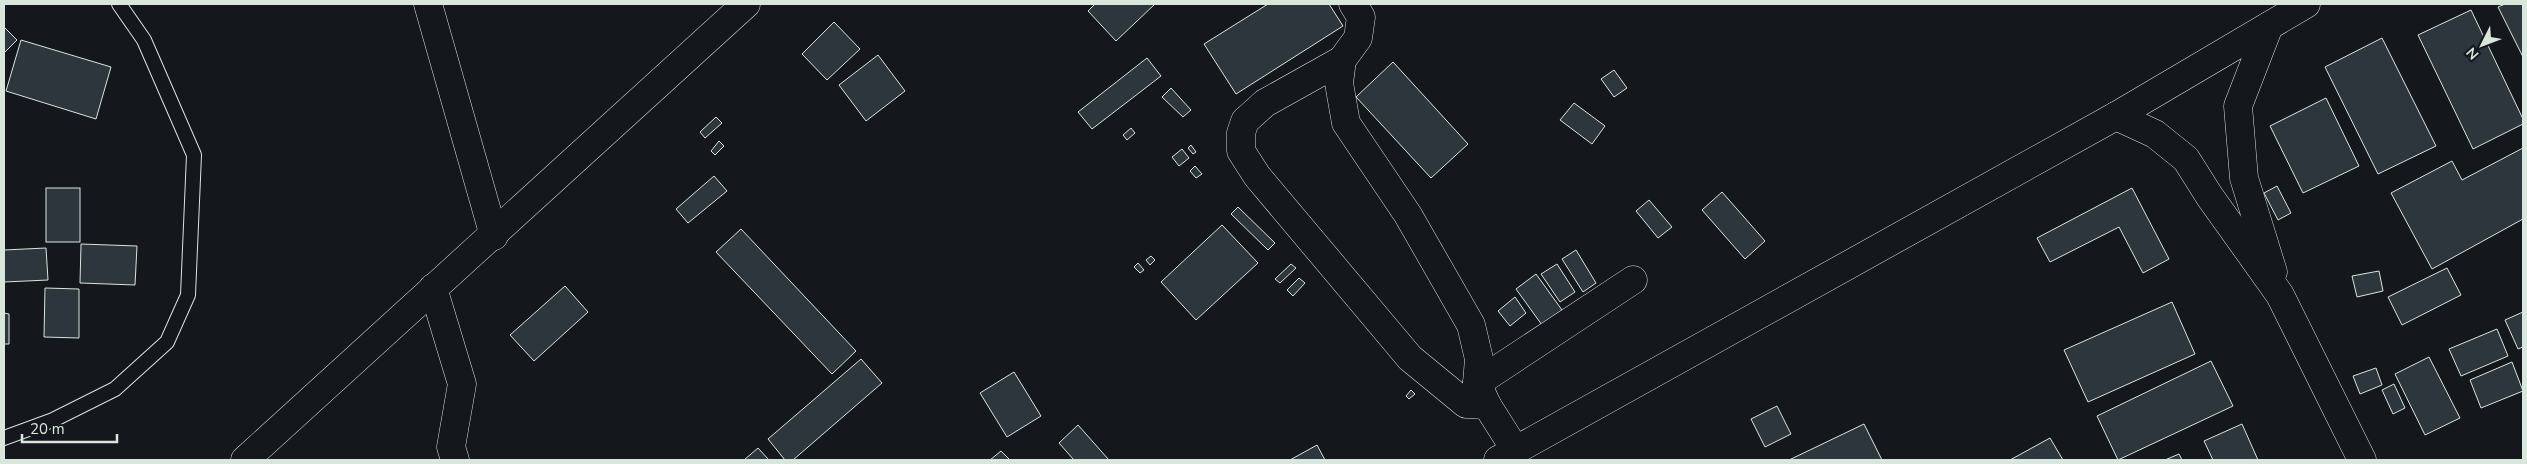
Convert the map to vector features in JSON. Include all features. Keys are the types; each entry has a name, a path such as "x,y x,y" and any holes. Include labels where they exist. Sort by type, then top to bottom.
{"street":[{"path":"428,4 494,236"},
{"path":"245,460 433,288 494,236 746,4"},
{"path":"1353,4 1361,17 1358,38 1342,60 1265,103 1245,121 1241,133 1241,151 1257,176 1410,358 1466,404 1634,280"},
{"path":"1342,60 1339,84 1346,123 1408,215 1471,325 1478,359 1482,394 1507,456 2116,116 2306,4"},
{"path":"2270,26 2238,106 2244,178 2280,295 2362,460"},
{"path":"2116,116 2155,134 2186,159 2210,198 2280,295"},
{"path":"433,288 462,384 451,447 454,460"}],"lane":[{"path":"4,438 53,420 115,389 167,342 188,295 194,155 144,40 119,4"}],"building":[{"path":"1095,4 1155,4 1116,41 1088,11"},
{"path":"1268,4 1329,4 1343,26 1236,94 1204,44"},
{"path":"2505,4 2523,4 2523,57 2498,7"},
{"path":"2471,10 2523,119 2523,124 2473,149 2418,35"},
{"path":"834,22 860,49 827,80 802,54"},
{"path":"4,27 17,40 4,53"},
{"path":"2382,38 2436,146 2378,174 2325,67"},
{"path":"21,40 111,67 96,119 6,91"},
{"path":"878,55 905,91 866,121 839,85"},
{"path":"1147,58 1161,76 1092,129 1078,112"},
{"path":"1393,62 1468,144 1431,178 1356,97"},
{"path":"1614,70 1627,88 1614,97 1601,79"},
{"path":"1171,88 1191,110 1183,117 1162,97"},
{"path":"2326,98 2359,166 2303,193 2270,126"},
{"path":"1574,103 1605,126 1592,144 1560,120"},
{"path":"716,117 722,123 705,138 700,132"},
{"path":"1131,128 1135,133 1127,140 1123,135"},
{"path":"719,141 724,146 715,155 711,151"},
{"path":"1191,145 1196,152 1193,154 1188,148"},
{"path":"2523,148 2523,219 2432,269 2391,193 2452,161 2462,180"},
{"path":"1182,149 1189,158 1179,166 1172,157"},
{"path":"1195,166 1202,174 1196,178 1190,171"},
{"path":"714,176 727,191 688,223 676,209"},
{"path":"2277,186 2291,213 2278,220 2264,193"},
{"path":"46,188 80,188 80,242 46,242"},
{"path":"2132,188 2169,259 2143,273 2119,227 2050,262 2037,238"},
{"path":"1722,192 1765,241 1745,259 1702,210"},
{"path":"1649,200 1672,227 1658,238 1636,211"},
{"path":"1238,207 1275,243 1268,250 1231,214"},
{"path":"1222,225 1258,263 1196,320 1161,282"},
{"path":"741,229 856,351 832,374 716,252"},
{"path":"81,244 137,246 135,285 80,283"},
{"path":"46,248 48,280 4,282 4,250"},
{"path":"1576,250 1596,283 1583,292 1562,259"},
{"path":"1151,256 1155,260 1150,265 1146,260"},
{"path":"1138,263 1144,270 1140,273 1134,267"},
{"path":"1291,264 1296,268 1280,283 1275,279"},
{"path":"1557,264 1575,292 1560,302 1541,274"},
{"path":"2447,268 2461,295 2402,325 2388,297"},
{"path":"2379,271 2383,291 2357,297 2352,276"},
{"path":"1536,274 1562,310 1542,325 1516,289"},
{"path":"1299,278 1305,283 1293,296 1287,290"},
{"path":"565,286 588,312 534,361 510,335"},
{"path":"45,288 79,289 79,338 44,337"},
{"path":"1515,297 1526,313 1510,326 1498,311"},
{"path":"2172,302 2195,354 2088,402 2064,350"},
{"path":"2523,312 2523,347 2518,349 2505,320"},
{"path":"4,313 9,314 9,344 4,344"},
{"path":"2497,329 2508,356 2461,376 2449,349"},
{"path":"2429,357 2460,418 2425,435 2395,374"},
{"path":"861,359 882,383 793,460 785,460 768,439"},
{"path":"2211,361 2233,406 2118,460 2097,416"},
{"path":"2512,362 2523,391 2481,408 2470,380"},
{"path":"2376,368 2382,385 2360,394 2353,376"},
{"path":"1014,372 1041,416 1007,437 980,393"},
{"path":"2394,384 2405,408 2393,414 2382,390"},
{"path":"1411,390 1415,394 1409,399 1406,396"},
{"path":"1777,406 1791,434 1765,447 1751,419"},
{"path":"1864,424 1882,460 1789,460"},
{"path":"2242,424 2258,460 2213,460 2204,441"},
{"path":"1078,425 1109,460 1074,460 1059,443"},
{"path":"2050,438 2063,460 2010,460"},
{"path":"1317,445 1325,460 1290,460"},
{"path":"758,448 769,460 744,460"},
{"path":"1001,451 1010,460 990,460"},
{"path":"2179,454 2182,460 2165,460"}]}
